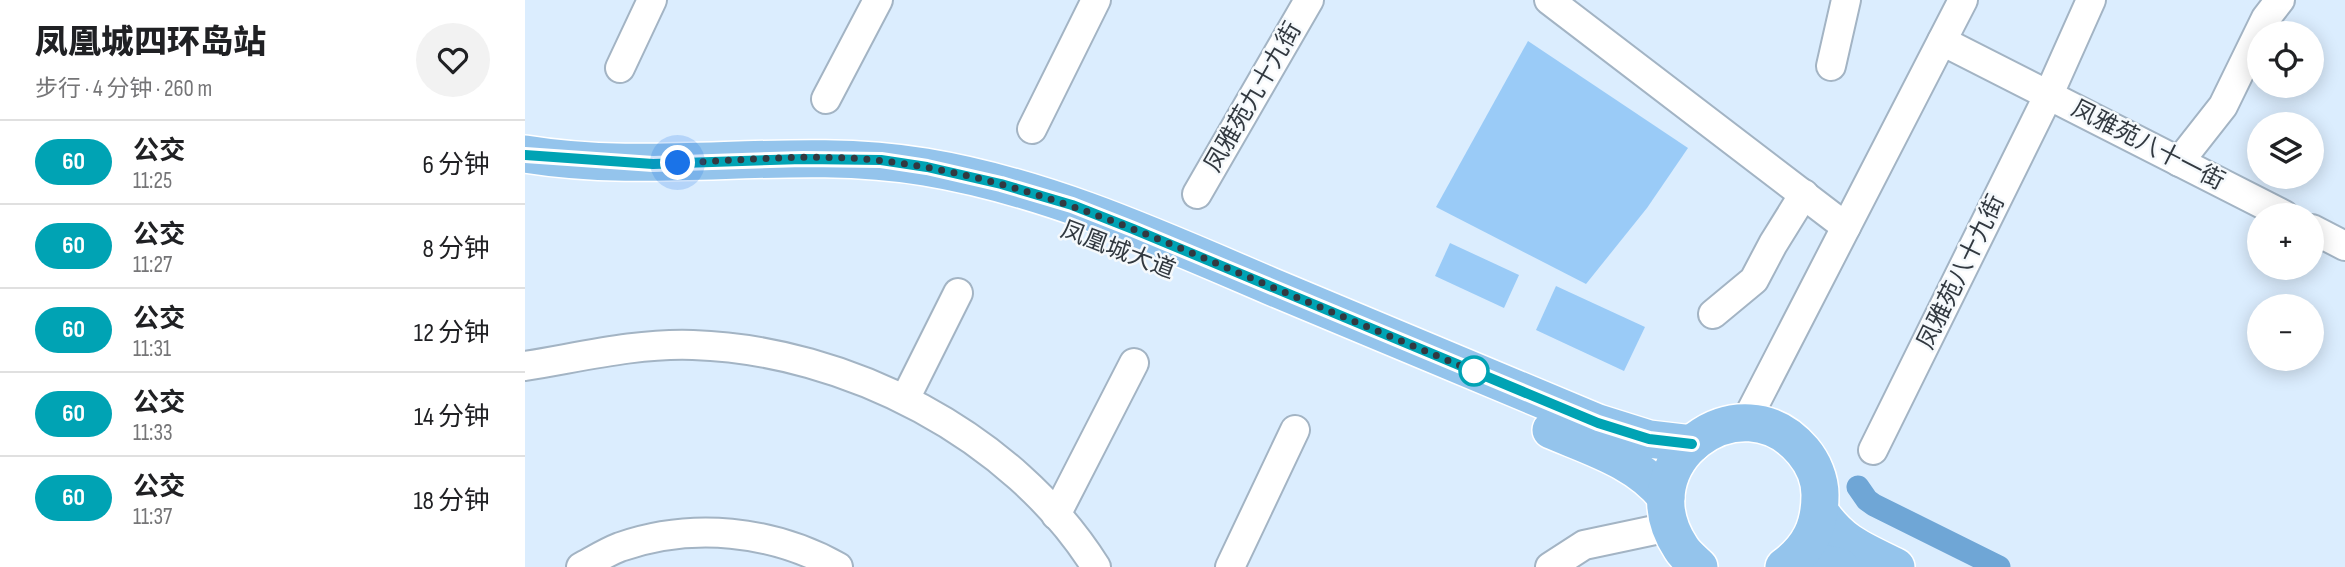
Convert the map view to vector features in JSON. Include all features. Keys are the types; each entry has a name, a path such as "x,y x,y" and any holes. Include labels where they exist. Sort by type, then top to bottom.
{"main road":[{"name":"凤凰城大道","path":"525,155 653,164 803,159 881,160 974,177 1028,191 1121,224 1598,423 1649,439 1692,444"},
{"name":"凤凰城大道","path":"525,178 577,186 647,188 849,182 911,188 979,203 1106,243 1587,446 1644,474 1668,512 1681,550 1699,567"},
{"path":"1668,512 1667,482 1672,467 1692,444 1708,432 1726,425 1745,423 1771,428 1794,441 1811,461 1820,485 1820,512 1816,528 1808,544 1790,562"},
{"path":"1820,512 1834,533 1896,567"},
{"path":"1790,562 1840,567"}],"street":[{"path":"620,68 652,0"},
{"path":"826,99 878,0"},
{"path":"1032,129 1096,0"},
{"name":"凤雅苑九十九街","path":"1197,194 1308,0"},
{"path":"1549,0 1846,227"},
{"path":"1831,66 1846,0"},
{"path":"1745,423 1963,0"},
{"name":"凤雅苑八十一街","path":"2049,94 2091,0"},
{"path":"2179,162 2223,106 2266,18 2280,0"},
{"name":"凤雅苑八十一街","path":"1942,41 2260,203"},
{"name":"凤雅苑八十九街","path":"1873,450 2049,94"},
{"path":"1713,314 1755,280 1773,244 1804,194"},
{"path":"905,399 958,293"},
{"path":"525,366 619,348 693,345 766,353 825,368 905,399 960,431 1011,470 1056,515 1096,567"},
{"path":"1056,515 1133,363"},
{"path":"1230,567 1295,430"},
{"path":"1549,567 1584,545 1668,512"},
{"path":"581,567 618,548 666,535 717,532 768,539 817,555 838,567"}],"shaded area":[{"path":"1528,41 1688,148 1647,208 1586,284 1436,207"},
{"path":"1450,243 1519,275 1504,308 1435,276"},
{"path":"1556,286 1645,327 1624,371 1536,330"}],"waterway":[{"path":"1858,487 1874,505 1999,567"}],"bus line":[{"name":"60","path":"525,155 653,164 803,159 881,160 974,177 1028,191 1113,221 1598,423 1649,439 1692,444"}],"route":[{"path":"678,163 881,160 927,167 1028,191 1156,238 1480,374 1474,371"}]}
